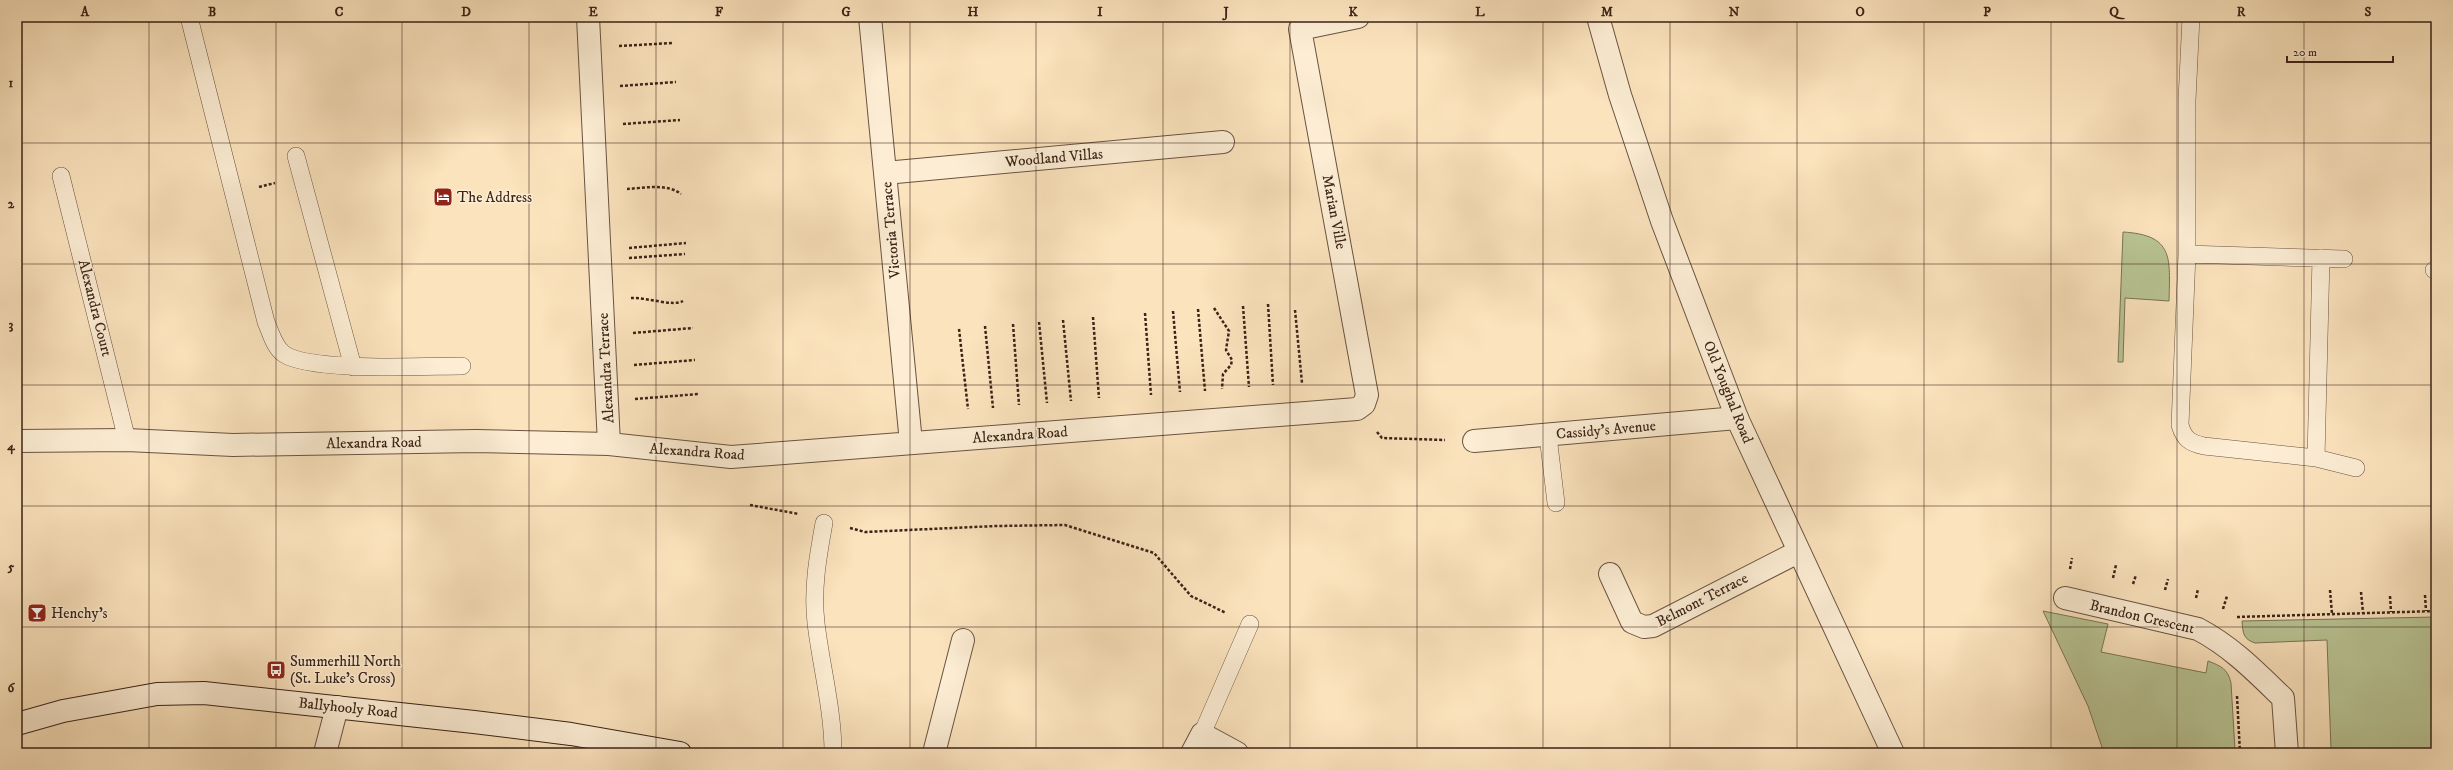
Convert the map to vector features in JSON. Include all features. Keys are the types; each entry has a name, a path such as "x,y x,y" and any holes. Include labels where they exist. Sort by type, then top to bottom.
{"street":[{"name":"Alexandra Terrace","path":"588,17 609,444"},
{"name":"Victoria Terrace","path":"870,17 911,443"},
{"name":"Old Youghal Road","path":"1598,17 1620,95 1662,221 1737,418 1798,552 1893,753"},
{"name":"Marian Ville","path":"1348,18 1300,30 1368,395"},
{"name":"Woodland Villas","path":"885,173 1223,142"},
{"name":"Alexandra Road","path":"17,441 127,440 233,445 476,441 609,444 731,457 1345,412 1357,409 1364,404 1368,395"},
{"name":"Cassidy's Avenue","path":"1474,441 1548,436 1737,418"},
{"name":"Belmont Terrace","path":"1610,574 1632,622 1644,627 1653,626 1798,552"},
{"name":"Brandon Crescent","path":"2065,598 2198,629 2234,651 2283,698 2288,753"},
{"path":"934,753 963,640"},
{"name":"Ballyhooly Road","path":"17,724 63,710 157,694 204,693 337,706 571,734 680,753"},
{"path":"325,753 337,706"},
{"path":"1192,753 1202,734 1237,753"}],"lane":[{"path":"189,17 266,322 276,346 284,354 295,359 353,367 462,366"},
{"path":"2191,17 2187,100 2187,254 2180,425 2183,436 2191,443 2204,446 2316,458 2356,468"},
{"path":"296,156 353,367"},
{"name":"Alexandra Court","path":"61,176 127,440"},
{"path":"2187,254 2344,259"},
{"path":"2316,458 2321,258"},
{"path":"1548,436 1556,503"},
{"path":"824,523 816,571 816,621 833,730 833,753"},
{"path":"1202,734 1250,624"}],"path":[{"path":"613,47 673,43"},
{"path":"615,86 676,82"},
{"path":"618,124 680,120"},
{"path":"621,189 663,187 675,190 681,194"},
{"path":"624,249 686,243"},
{"path":"625,254 625,258 685,254"},
{"path":"627,298 652,299 671,304 678,304 683,301"},
{"path":"1268,304 1274,391"},
{"path":"1243,306 1250,392"},
{"path":"1214,308 1230,331 1226,350 1232,360 1231,365 1223,374 1223,395"},
{"path":"1198,309 1205,396"},
{"path":"1295,310 1302,389"},
{"path":"1173,311 1180,397"},
{"path":"1145,313 1152,399"},
{"path":"1093,317 1100,403"},
{"path":"1063,320 1071,406"},
{"path":"1039,322 1047,408"},
{"path":"1013,324 1020,410"},
{"path":"985,326 993,412"},
{"path":"628,333 693,328"},
{"path":"959,328 969,414"},
{"path":"630,366 695,360"},
{"path":"632,400 699,394"},
{"path":"750,505 800,514 824,523 865,532 996,526 1065,525 1154,553 1191,596 1250,624"},
{"path":"2112,586 2116,565"},
{"path":"2163,598 2168,579"},
{"path":"2330,590 2332,614"},
{"path":"2362,592 2363,613"},
{"path":"2222,612 2227,596"},
{"path":"2390,596 2391,612"},
{"path":"2425,596 2426,611"},
{"path":"2240,753 2233,617 2436,611"}],"green space":[{"path":"2123,232 2140,234 2152,238 2160,244 2166,252 2169,272 2169,301 2125,298 2123,362 2118,362"},
{"path":"2043,611 2108,624 2101,652 2206,673 2208,661 2220,666 2228,674 2231,683 2235,750 2269,750 2269,753 2104,753 2088,706"},
{"path":"2436,617 2436,753 2307,753 2307,749 2331,749 2327,640 2255,643 2248,640 2244,635 2242,621"}],"place":[{"name":"The Address","path":"443,197"},
{"name":"Henchy’s","path":"37,613"},
{"name":"Summerhill North (St. Luke's Cross)","path":"276,670"}]}
